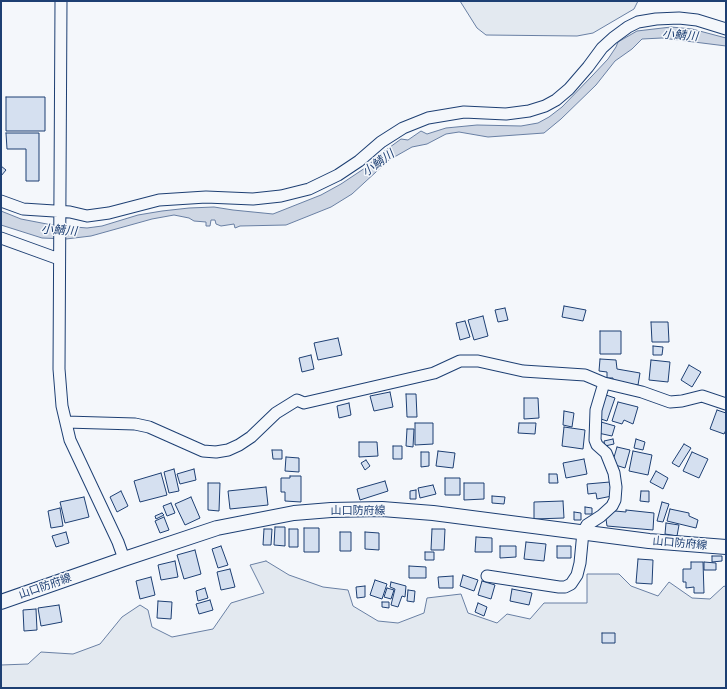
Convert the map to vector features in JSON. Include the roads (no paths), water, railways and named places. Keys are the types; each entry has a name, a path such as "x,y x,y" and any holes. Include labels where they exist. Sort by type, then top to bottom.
{"main road":[{"name":"山口防府線","path":"1,602 217,528 287,514 331,510 382,509 433,513 649,541 726,547"}],"street":[{"path":"61,1 59,369 62,406 70,440 118,542 124,559"},
{"path":"1,201 23,209 87,216 159,200 206,197 253,199 281,196 309,189 338,175 359,161 381,142 403,128 428,118 457,113 506,114 529,111 545,106 556,100 569,89 602,48 613,38 638,22 656,19 691,19 726,29"},
{"path":"1,238 59,255"},
{"path":"66,422 135,424 149,427 203,451 216,452 228,450 239,445 251,437 276,413 297,400 304,403 407,380 434,373 460,361 478,361 523,371 585,376 604,383 642,392 670,402 682,402 702,396 726,404"},
{"path":"488,576 558,587 565,587 571,584 580,563 583,532 587,525 601,516 612,506 615,500 616,487 614,473 606,453 597,445 595,440 596,410 604,383"}],"water":[{"name":"小鯖川","path":"671,27 692,29 726,38 726,46 662,38 642,39 632,49 615,61 596,85 561,119 544,133 488,137 459,132 446,134 427,144 412,147 389,160 352,194 331,207 286,225 240,226 235,228 234,224 221,226 216,224 215,220 211,220 210,226 206,226 206,222 194,221 189,218 174,215 152,219 91,236 66,239 42,238 1,225 1,211 21,219 52,225 87,228 102,226 138,215 189,208 214,207 273,214 321,195 341,184 365,168 401,139 408,140 421,131 427,134 446,128 477,125 521,126 538,123 562,107 608,59 618,42 637,31"}]}
